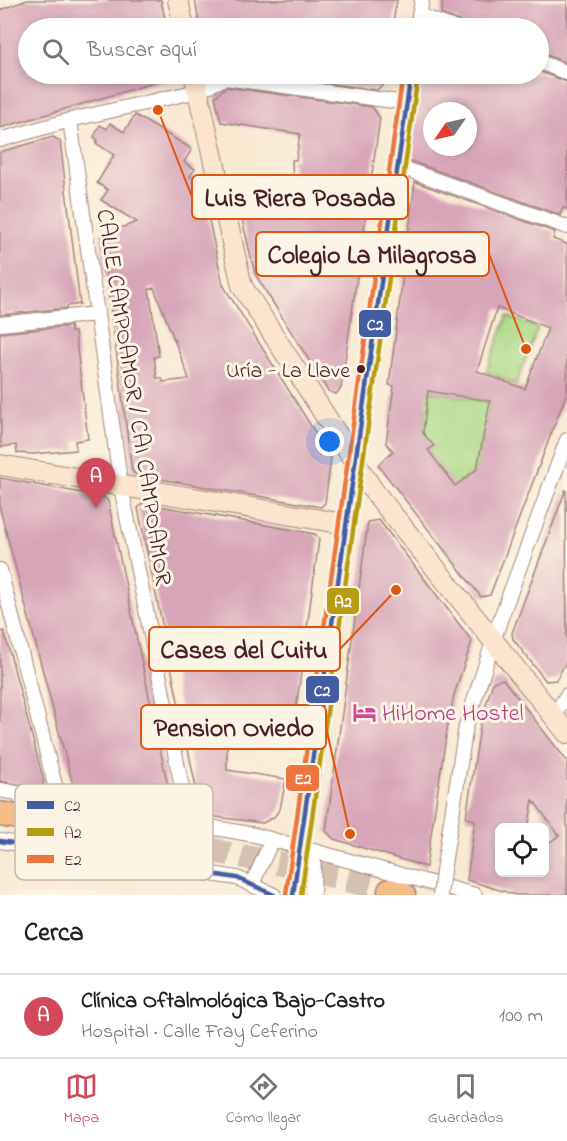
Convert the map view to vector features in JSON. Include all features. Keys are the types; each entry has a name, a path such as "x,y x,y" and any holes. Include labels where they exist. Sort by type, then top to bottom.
{"highway":[{"path":"0,814 15,817"}],"street":[{"path":"178,0 182,18"},
{"path":"419,18 422,0"},
{"path":"549,65 567,72"},
{"path":"267,84 406,104"},
{"path":"292,895 306,849 346,517 409,84"},
{"path":"0,140 195,85 242,286 373,490 567,733"},
{"name":"CALLE CAMPOAMOR / CAI CAMPOAMOR","path":"70,120 121,487 181,784"},
{"path":"398,166 567,226"},
{"path":"0,324 97,314"},
{"path":"440,895 466,726 493,640 567,440"},
{"path":"0,465 121,487 346,517"},
{"path":"346,517 362,494 373,490"},
{"path":"0,570 55,784"},
{"path":"554,716 567,695"},
{"path":"0,790 15,793"},
{"path":"213,827 272,840 475,895"},
{"path":"254,887 272,840"},
{"path":"0,841 15,843"},
{"path":"306,849 313,895"},
{"path":"213,874 237,878 274,895"}],"green space":[{"path":"507,316 538,328 516,384 486,372"},
{"path":"394,386 490,401 477,469 454,487 428,450 433,446 423,433 426,408"},
{"path":"213,841 225,843 222,861 213,860"}],"building":[{"path":"27,0 161,0 165,18 18,18 18,84 150,84 0,128 0,10"},
{"path":"195,0 397,0 394,18 198,18"},
{"path":"443,0 567,0 567,63 549,56 549,18 452,18 441,14"},
{"path":"549,75 567,82 567,209 563,208 560,215 408,160 419,84 549,84"},
{"path":"332,84 384,84 377,90"},
{"path":"226,87 372,107 380,118 341,388 336,394 328,391 255,274 237,198 293,186 292,160 296,160 300,134 221,122 215,97"},
{"path":"135,115 192,149 184,162 195,169 190,176 197,181 193,188 204,197 223,285 331,458 325,503 321,507 137,475 132,471 101,235 137,222 101,200 108,190 97,183 114,155 96,143 98,140 94,137 100,125 107,129 110,123 124,132","holes":["154,288 189,379 163,382 162,378 157,378 154,357 159,356 149,289"]},
{"path":"53,137 60,141 80,304 67,306 67,308 0,315 0,152"},
{"path":"415,182 555,232 553,239 567,244 567,392 490,595 481,597 378,465 393,451 386,443 394,386 389,385","holes":["497,308 548,328 525,389 477,371","428,391 490,401 477,469 455,486 428,450 434,446 423,433"]},
{"path":"70,326 71,332 75,332 88,439 75,441 76,450 33,454 17,453 16,445 1,447 0,333"},
{"path":"0,478 104,497 108,501 167,784 73,784 0,509"},
{"path":"566,489 567,660 556,680 546,681 513,639 512,633"},
{"path":"143,503 315,534 319,539 292,739 227,731 227,770 286,779 280,809 274,817 263,823 213,817 213,784 195,784 138,508"},
{"path":"379,520 472,641 454,695 426,867 334,839 326,831 368,522"},
{"path":"4,631 43,784 0,781 0,632"},
{"path":"503,679 567,761 567,895 516,895 467,880 475,820 466,818 481,721 493,682"}],"tunnel":[{"path":"213,851 298,867 390,891"}],"transit line":[{"name":"E2","path":"286,894 402,84"},
{"name":"C2","path":"293,895 410,84"},
{"name":"A2","path":"301,895 417,84"},
{"name":"C2","path":"0,841 15,843"},
{"name":"C2","path":"213,874 237,878 274,895"}],"place":[{"name":"Luis Riera Posada","path":"158,110"},
{"name":"Colegio La Milagrosa","path":"526,349"},
{"name":"Uría - La Llave","path":"361,369"},
{"name":"Clínica Oftalmológica Bajo-Castro","path":"96,508"},
{"name":"Cases del Cuitu","path":"396,590"},
{"name":"HiHome Hostel","path":"364,712"},
{"name":"Pension Oviedo","path":"350,834"}]}
